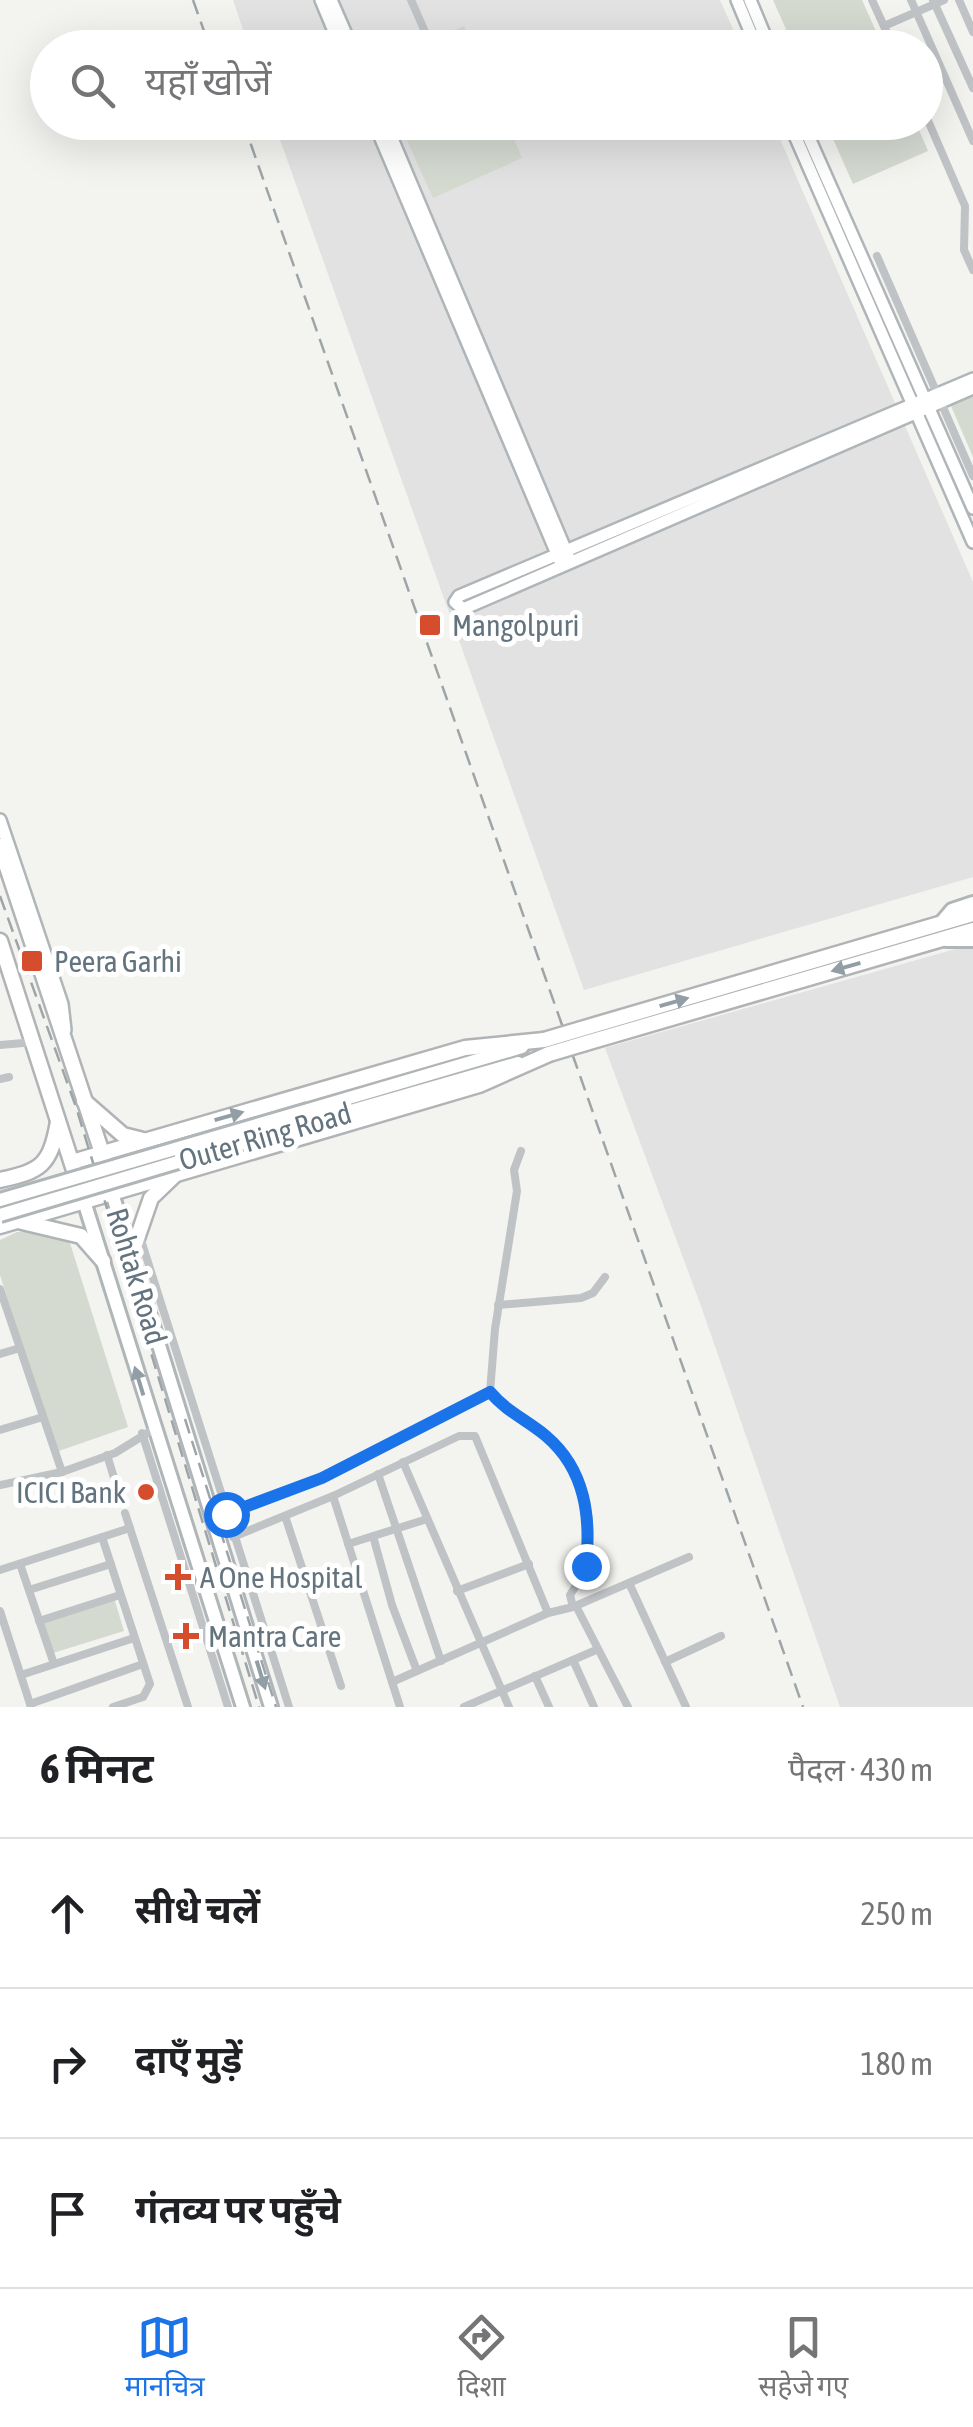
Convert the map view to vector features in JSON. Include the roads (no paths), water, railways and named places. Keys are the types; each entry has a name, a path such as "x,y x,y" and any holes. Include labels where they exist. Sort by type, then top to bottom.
{"highway":[{"name":"Rohtak Road","path":"0,846 102,1152 111,1190"},
{"path":"941,923 973,914"},
{"name":"Outer Ring Road","path":"72,1162 465,1048 528,1052 547,1047 941,923"},
{"name":"Outer Ring Road","path":"583,1036 973,930"},
{"name":"Rohtak Road","path":"0,941 3,960 36,1042 84,1198"},
{"name":"Outer Ring Road","path":"8,1224 111,1190 480,1086 528,1052"},
{"path":"84,1100 123,1135 145,1141"},
{"path":"2,1175 36,1172 51,1153 59,1117"},
{"path":"187,1128 198,1165"},
{"path":"131,1256 137,1228 150,1198 180,1170"},
{"path":"8,1224 81,1236 103,1262"}],"main road":[{"name":"Outer Ring Road","path":"941,923 952,910 973,903"},
{"path":"939,940 973,940"},
{"name":"Outer Ring Road","path":"0,1200 528,1052"},
{"name":"Outer Ring Road","path":"0,1214 309,1116"},
{"name":"Rohtak Road","path":"111,1190 180,1391 271,1707"},
{"name":"Rohtak Road","path":"84,1198 148,1431 243,1707"}],"street":[{"path":"320,0 333,30"},
{"path":"331,0 344,30"},
{"path":"411,0 424,30"},
{"path":"736,0 749,30"},
{"path":"750,0 762,30"},
{"path":"872,0 886,30"},
{"path":"911,0 924,30"},
{"path":"959,0 970,15 973,32"},
{"path":"884,26 938,1 973,89 954,99"},
{"path":"943,74 954,99 968,117 973,140"},
{"path":"382,140 564,558"},
{"path":"392,140 564,558"},
{"path":"797,140 920,405 973,508"},
{"path":"810,140 973,542"},
{"path":"937,140 970,222 964,250 973,270"},
{"path":"877,256 973,476"},
{"path":"564,558 462,609 456,602 939,397 973,379"},
{"path":"939,397 973,388"},
{"path":"0,820 62,1004 66,1042"},
{"path":"0,1045 36,1042"},
{"path":"521,1151 514,1170 515,1207 498,1305 490,1392 508,1412 557,1446 583,1491 589,1520 588,1550 583,1578 570,1595 628,1707"},
{"path":"137,1228 180,1391 226,1514 289,1707"},
{"path":"498,1305 581,1298 593,1293 605,1276"},
{"path":"0,1289 4,1314 20,1348 62,1472"},
{"path":"0,1354 20,1348"},
{"path":"226,1514 322,1478 490,1392"},
{"path":"0,1430 43,1417"},
{"path":"0,1486 62,1472 107,1455 148,1431 228,1707"},
{"path":"233,1536 333,1496 465,1434 475,1436 548,1613"},
{"path":"107,1455 119,1494"},
{"path":"404,1462 509,1707"},
{"path":"378,1474 441,1661"},
{"path":"333,1496 400,1707"},
{"path":"125,1513 188,1707"},
{"path":"285,1516 341,1686"},
{"path":"348,1544 427,1519"},
{"path":"0,1570 130,1528"},
{"path":"373,1536 418,1671"},
{"path":"102,1537 150,1684 148,1694 113,1707"},
{"path":"392,1682 548,1613 574,1606 689,1557"},
{"path":"20,1564 54,1664"},
{"path":"29,1590 110,1564"},
{"path":"457,1591 530,1564"},
{"path":"629,1582 686,1707"},
{"path":"39,1620 120,1595"},
{"path":"0,1612 3,1633 31,1706 143,1664"},
{"path":"666,1662 721,1636"},
{"path":"21,1674 134,1638"},
{"path":"464,1707 596,1650"},
{"path":"573,1660 594,1707"},
{"path":"535,1676 548,1707"}],"railway":[{"path":"193,0 204,30"},
{"path":"249,140 803,1707"},
{"path":"0,896 76,1107 259,1707"},
{"path":"185,1419 276,1707"}],"place":[{"name":"Mangolpuri","path":"430,625"},
{"name":"Peera Garhi","path":"32,961"},
{"name":"ICICI Bank","path":"146,1492"},
{"name":"A One Hospital","path":"178,1577"},
{"name":"Mantra Care","path":"186,1636"}]}
